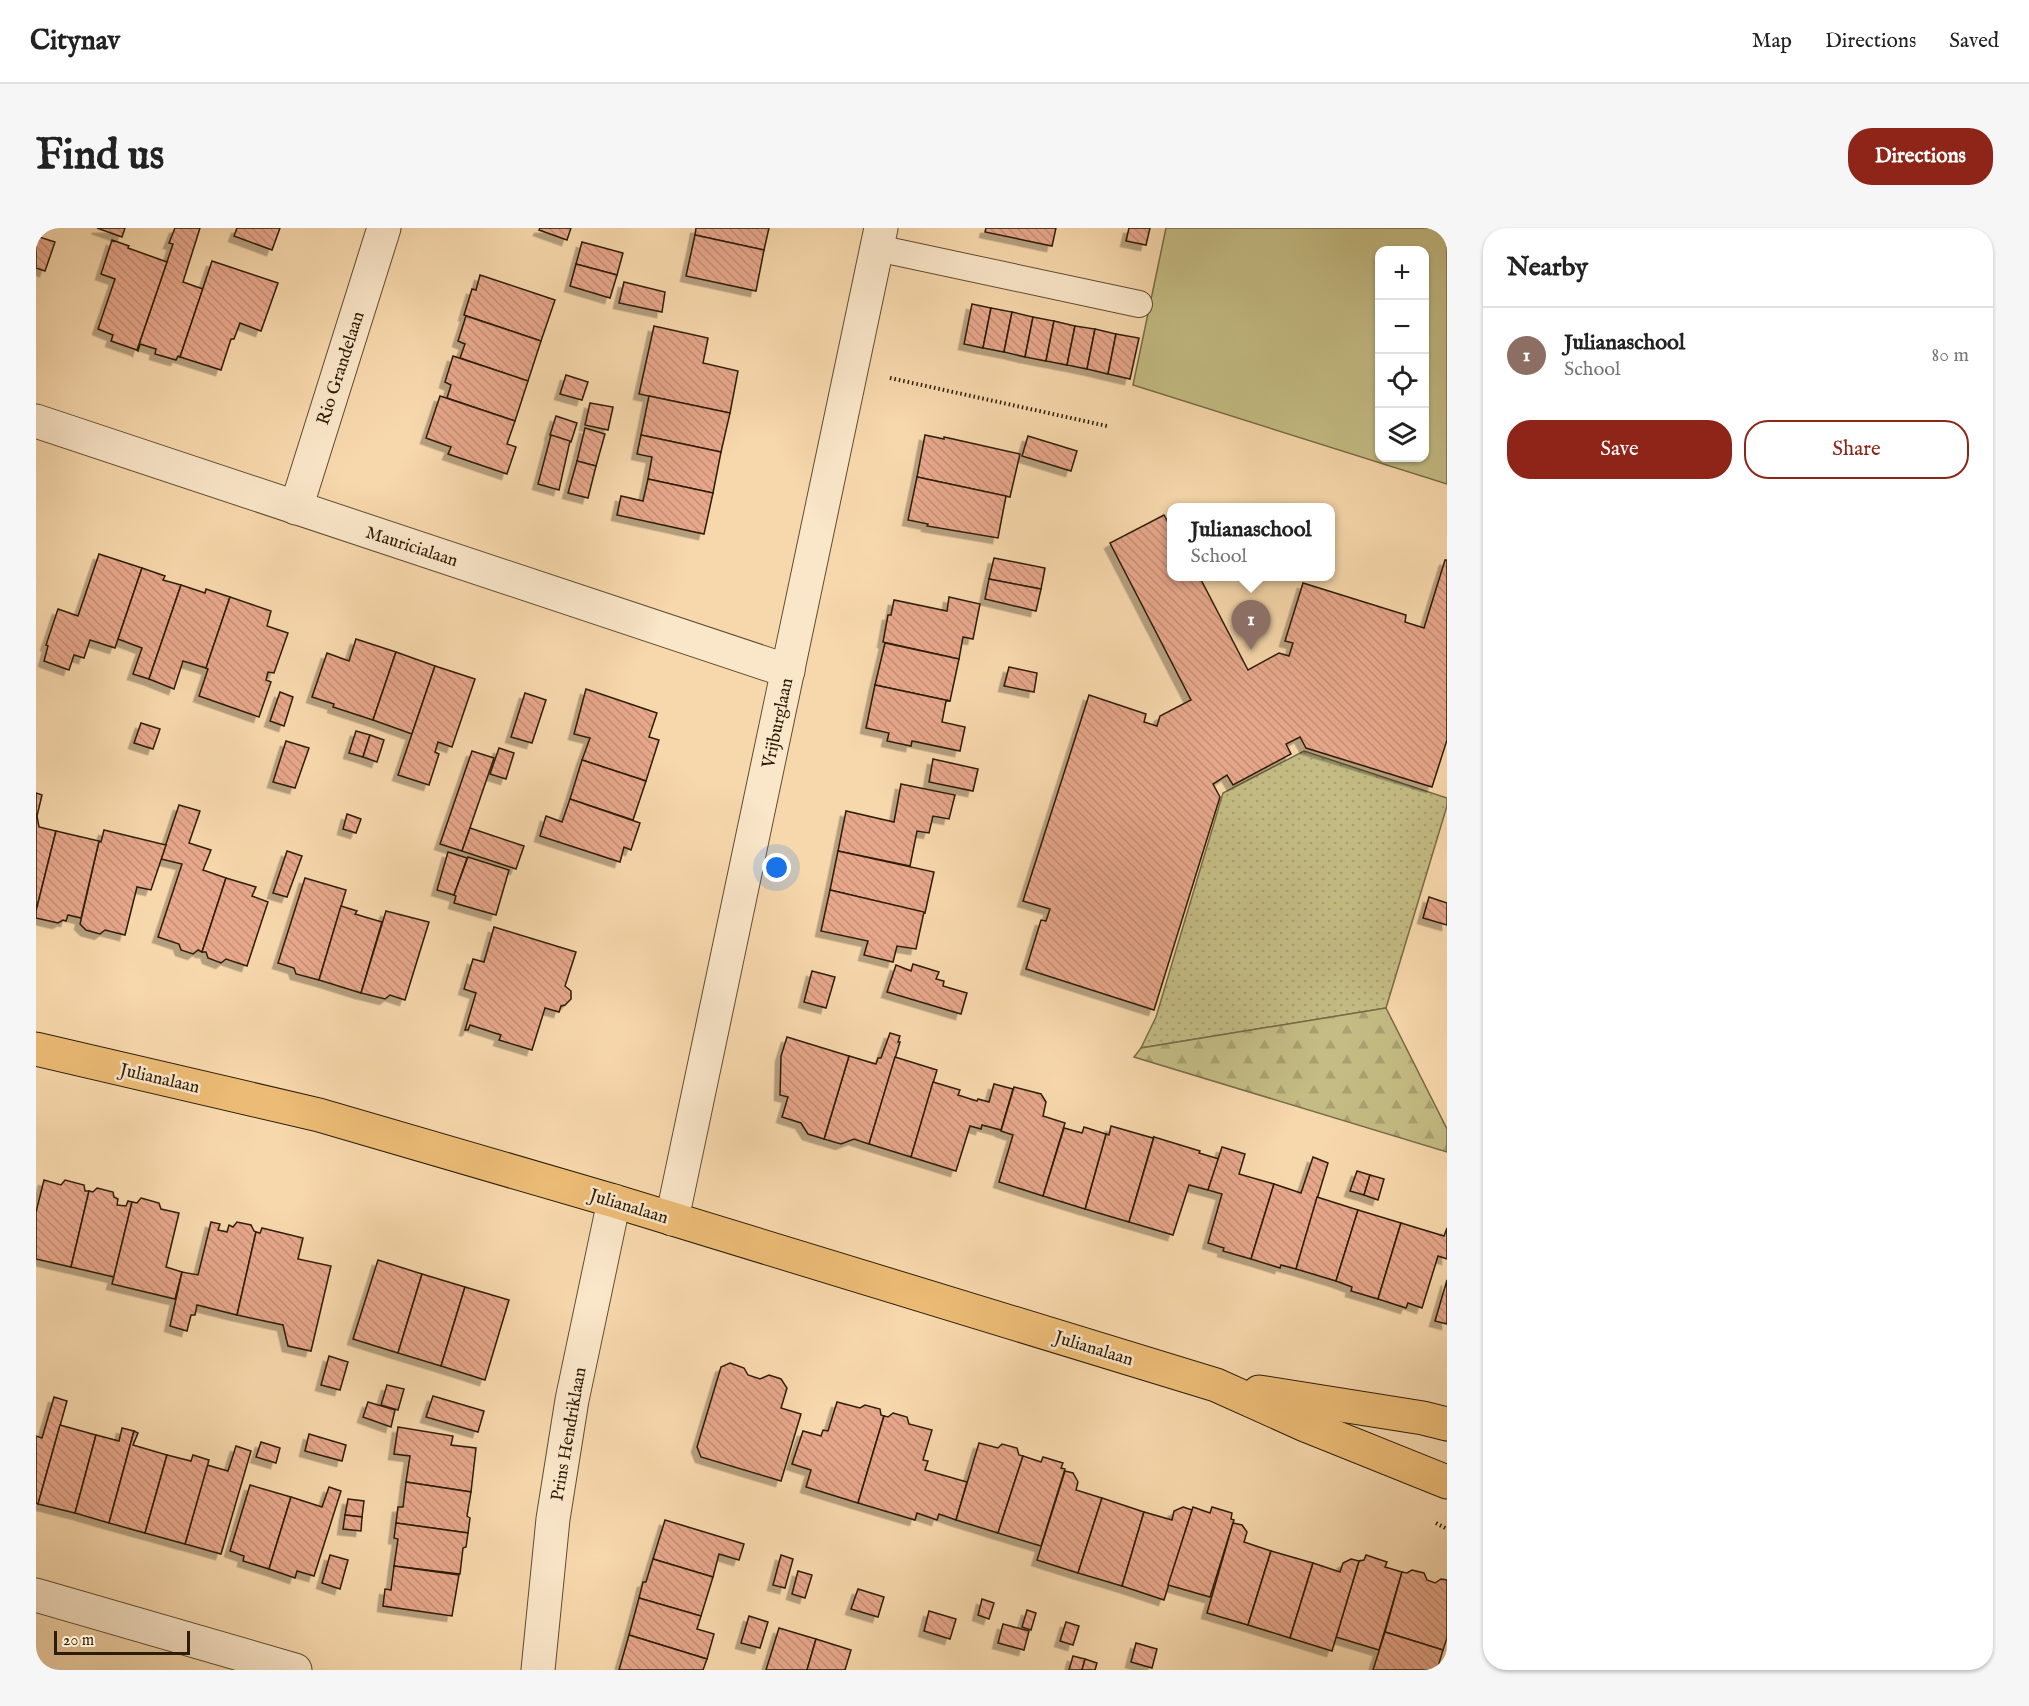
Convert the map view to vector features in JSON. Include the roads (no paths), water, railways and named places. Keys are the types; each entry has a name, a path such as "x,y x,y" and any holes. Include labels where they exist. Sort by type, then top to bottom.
{"main road":[{"name":"Julianalaan","path":"36,1049 319,1115 615,1201 1216,1385 1305,1425 1447,1482"},
{"name":"Julianalaan","path":"1216,1385 1412,1416 1447,1424"}],"street":[{"name":"Rio Grandelaan","path":"296,508 384,228"},
{"name":"Vrijburglaan","path":"672,1219 879,238"},
{"name":"Mauricialaan","path":"36,421 788,671"},
{"name":"Prins Hendriklaan","path":"538,1670 553,1519 572,1400 615,1201"},
{"path":"36,1595 295,1670"}],"lane":[{"path":"879,238 1139,304"}],"place":[{"name":"Julianaschool","path":"1251,650"}]}
